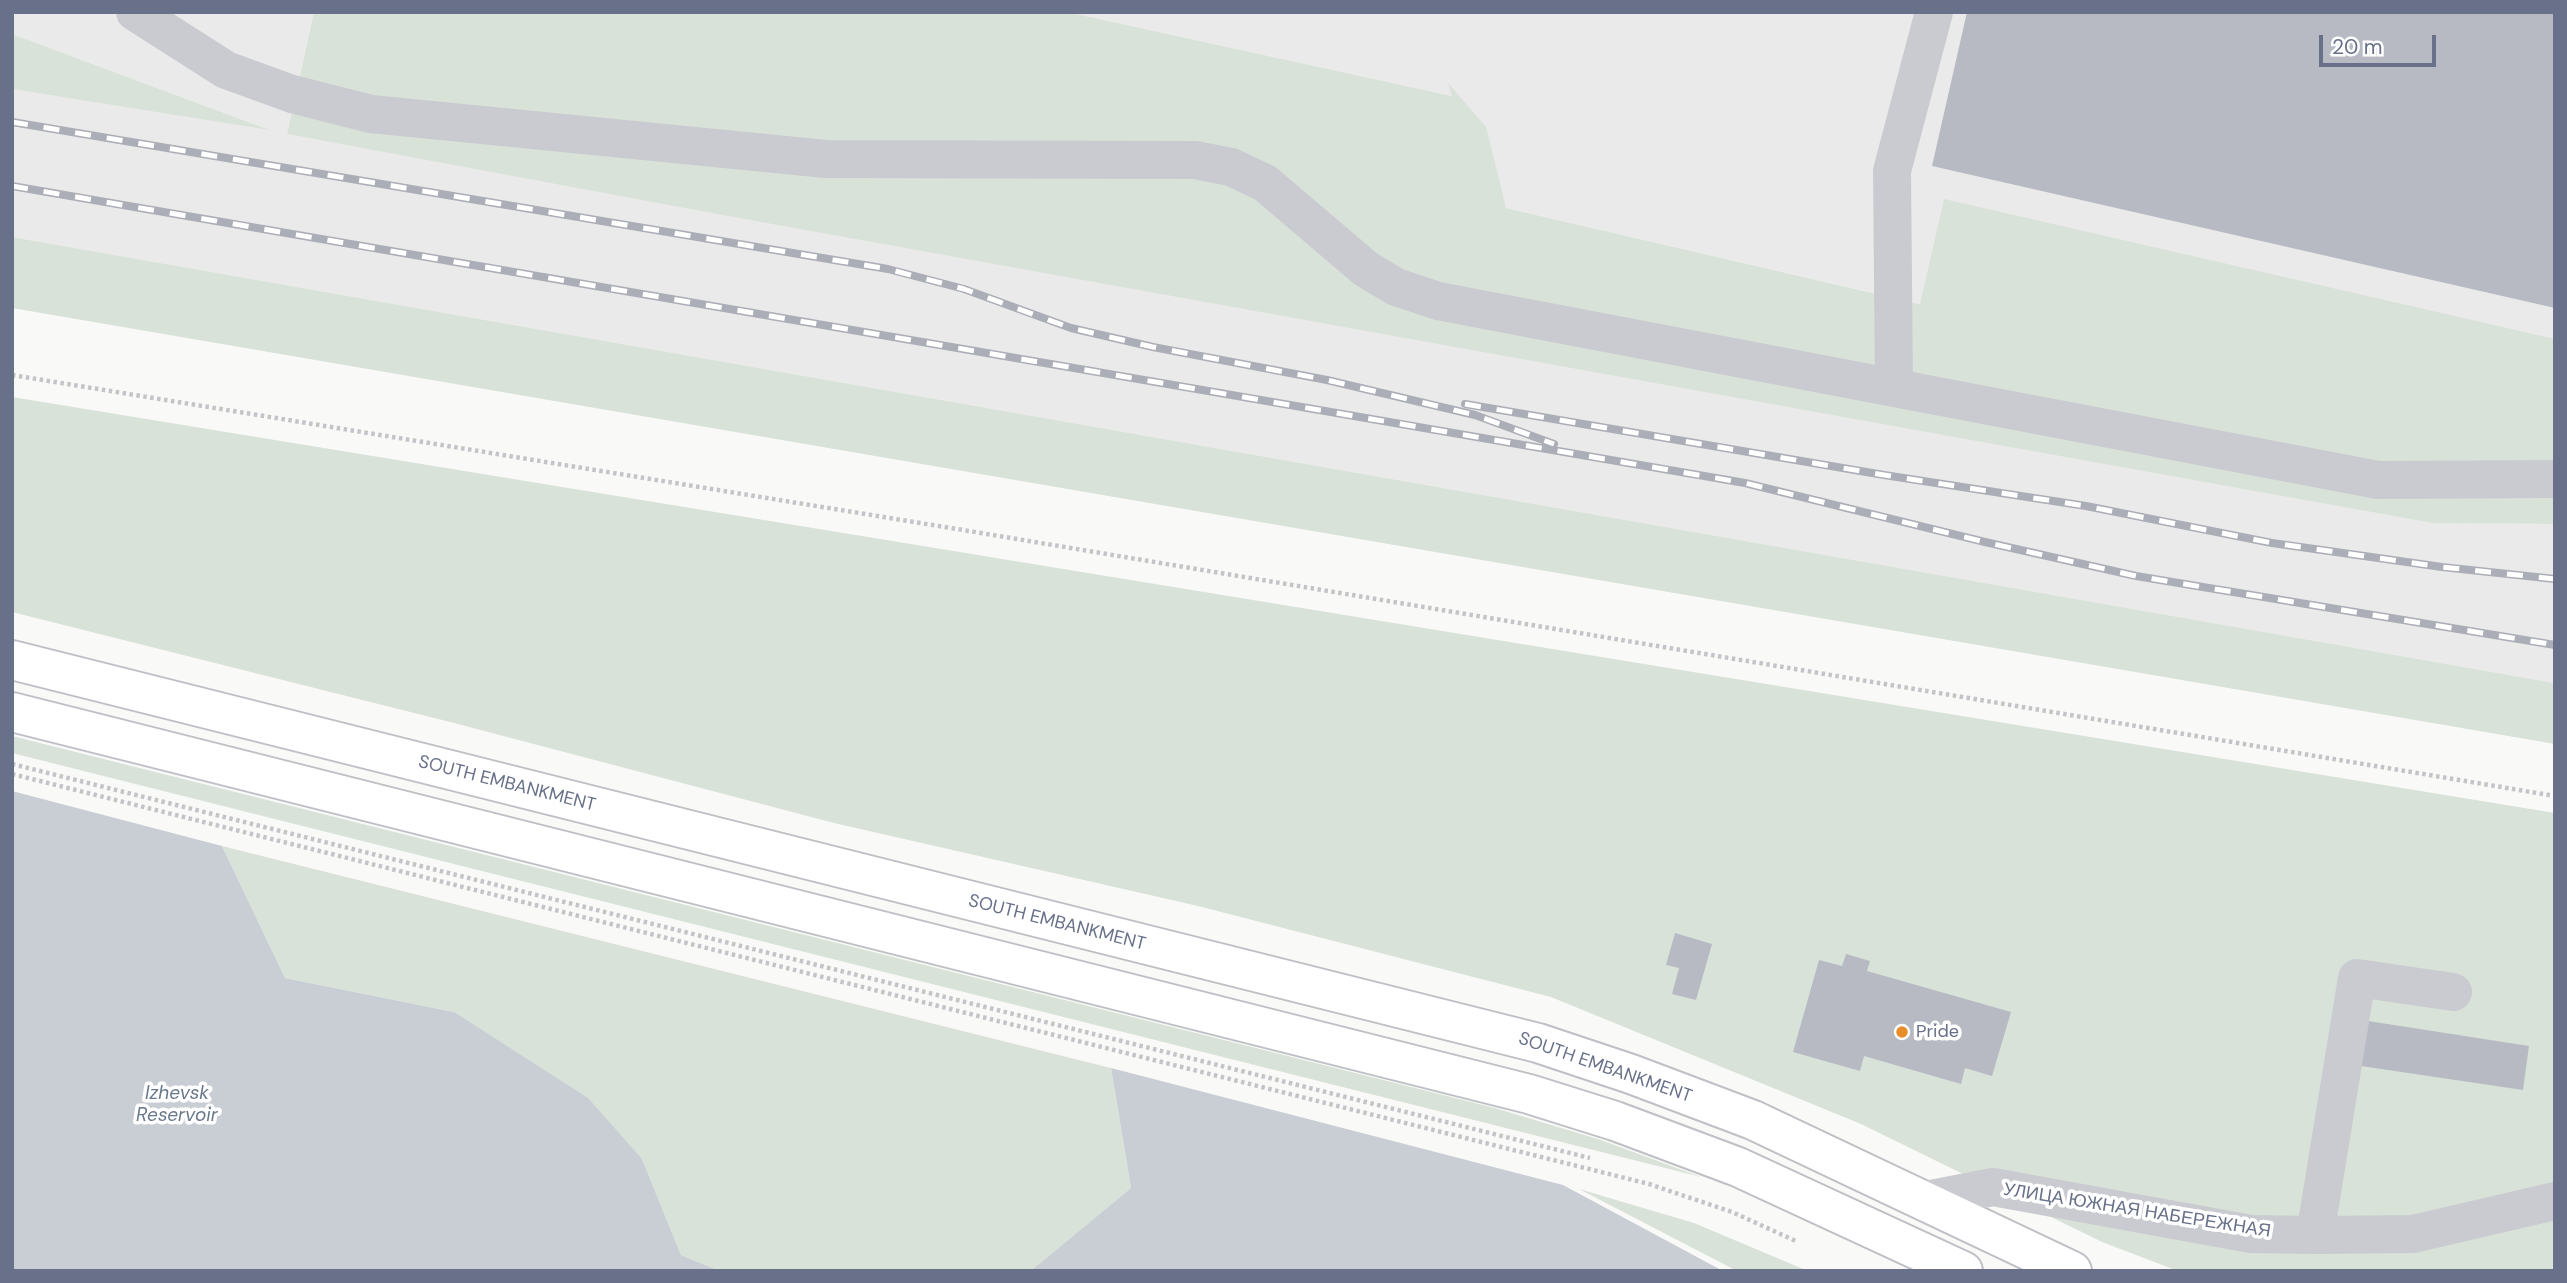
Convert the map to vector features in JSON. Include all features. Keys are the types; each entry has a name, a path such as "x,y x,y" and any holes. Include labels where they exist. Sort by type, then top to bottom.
{"main road":[{"name":"SOUTH EMBANKMENT","path":"12,660 1538,1043 1631,1074 1753,1120 2072,1271"},
{"path":"12,712 1529,1094 1615,1121 1738,1167 1963,1271"}],"lane":[{"path":"135,12 226,70 292,94 371,114 826,159 1195,160 1231,167 1265,183 1366,269 1396,287 1438,301 2378,480 2555,479"},
{"path":"1894,387 1892,171 1934,12"},
{"path":"2315,1236 2357,978 2453,992"},
{"name":"УЛИЦА ЮЖНАЯ НАБЕРЕЖНАЯ","path":"1926,1200 1993,1187 2252,1234 2315,1236 2413,1234 2555,1201"}],"path":[{"path":"12,375 965,530 2555,796"},
{"path":"12,764 1596,1159"},
{"path":"12,775 1649,1184 1731,1212"}],"shaded area":[{"path":"12,12 314,12 287,134 2432,523 2555,524 2555,683 12,237 12,89 265,128 12,34"},
{"path":"314,12 1067,12 1452,96 1448,83 1486,127 1506,208 1920,304 1944,199 2555,339 2555,524 2432,523 287,134"},
{"path":"1067,12 2555,12 2555,340 1944,200 1921,304 1506,208 1452,96"},
{"path":"12,34 270,130 12,89"},
{"path":"12,237 2555,683 2555,744 12,308"},
{"path":"12,397 2555,813 2555,1271 2178,1271 2102,1242 1861,1124 1551,997 1198,906 834,823 454,723 12,612"},
{"path":"12,736 1495,1108 1601,1140 1701,1177 12,753"},
{"path":"222,846 1111,1068 1131,1188 1032,1271 720,1271 681,1255 642,1159 454,1012 285,978"},
{"path":"1579,1189 1694,1223 1808,1271 1737,1271"}],"water":[{"name":"Izhevsk Reservoir","path":"12,791 222,846 285,978 454,1012 588,1098 642,1159 681,1255 720,1271 12,1271"},
{"path":"1111,1068 1563,1185 1723,1271 1031,1271 1131,1188"}],"building":[{"path":"1967,12 2555,12 2555,308 1932,166"},
{"path":"1675,933 1712,944 1696,1000 1672,994 1679,968 1666,965"},
{"name":"Pride","path":"1846,954 1870,961 1867,971 2011,1012 1992,1076 1965,1068 1961,1084 1864,1056 1860,1071 1793,1052 1819,960 1842,966"},
{"path":"2368,1021 2529,1046 2523,1090 2361,1066"}],"railway":[{"path":"12,122 888,269 964,289 1071,328 1153,347 1327,380 1475,415 1554,444"},
{"path":"12,186 1745,483 2136,576 2555,645"},
{"path":"1465,404 1884,475 2086,506 2272,543 2442,567 2555,579"}],"place":[{"name":"Pride","path":"1902,1032"}]}
